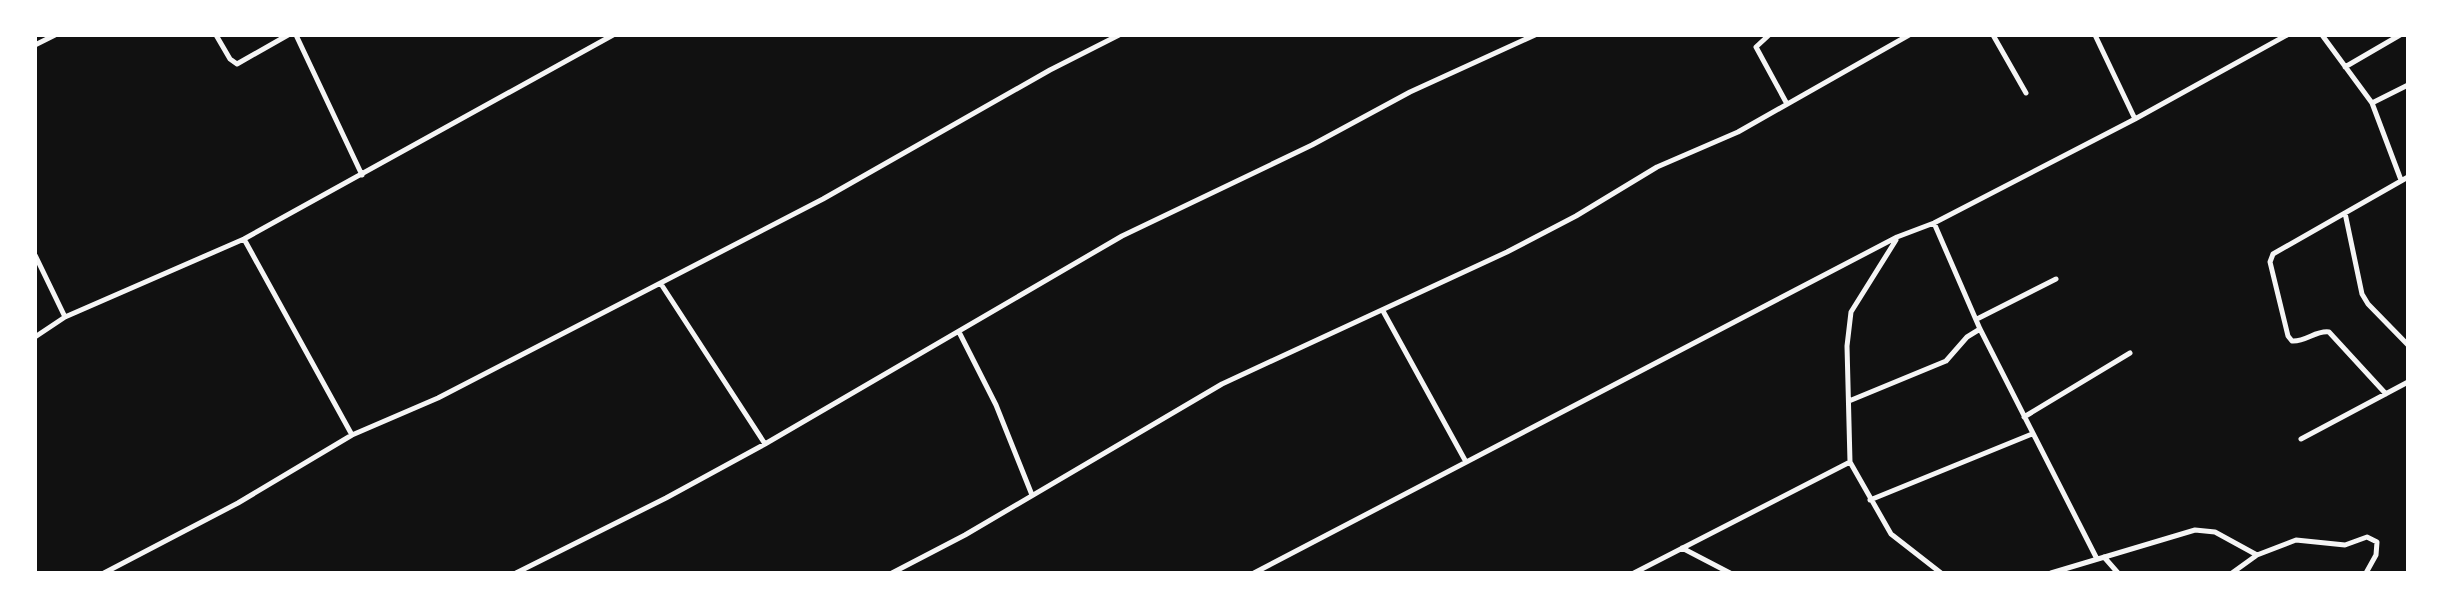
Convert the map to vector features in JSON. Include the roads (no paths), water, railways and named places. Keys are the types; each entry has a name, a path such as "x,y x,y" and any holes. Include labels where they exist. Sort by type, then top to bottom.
{"street":[{"path":"35,45 55,35"},
{"path":"216,35 230,59 237,64 288,35"},
{"path":"296,35 362,175"},
{"path":"35,337 65,317 244,239 613,35"},
{"path":"104,573 238,503 352,435 438,398 823,199 1050,70 1119,35"},
{"path":"516,573 666,498 765,444 1122,236 1312,145 1410,92 1535,35"},
{"path":"1769,35 1756,47 1787,104"},
{"path":"892,573 1223,384 1507,252 1576,216 1657,167 1738,132 1909,35"},
{"path":"1993,35 2026,93"},
{"path":"2095,35 2136,119"},
{"path":"1254,573 1897,237 1934,223 2136,119 2287,35"},
{"path":"2322,35 2372,103 2401,180"},
{"path":"2345,67 2400,35"},
{"path":"2372,103 2408,85"},
{"path":"2386,394 2329,332 2322,331 2302,340 2292,341 2288,336 2270,262 2273,254 2408,177"},
{"path":"2345,213 2362,294 2368,304 2408,345"},
{"path":"1934,223 1980,329 2032,434 2101,558 2118,573"},
{"path":"1897,237 1851,312 1847,346 1850,462 1891,534 1941,573"},
{"path":"244,239 352,435"},
{"path":"35,256 65,317"},
{"path":"1977,319 2056,279"},
{"path":"661,284 765,444"},
{"path":"1383,311 1465,462"},
{"path":"1849,401 1946,361 1967,337 1980,329"},
{"path":"958,332 996,405 1032,495"},
{"path":"2024,417 2130,353"},
{"path":"2301,439 2408,382"},
{"path":"1870,500 2032,434"},
{"path":"1634,573 1850,462"},
{"path":"2051,573 2202,530 2216,532 2257,555"},
{"path":"2232,573 2257,555 2296,540 2345,545 2367,537 2377,542 2376,555 2366,573"},
{"path":"1682,548 1730,573"}]}
